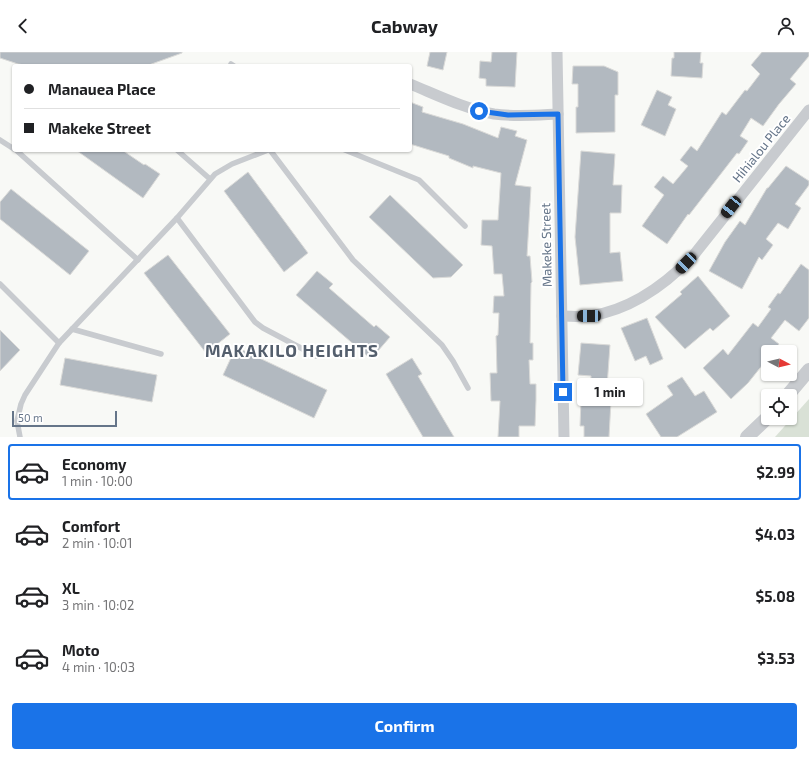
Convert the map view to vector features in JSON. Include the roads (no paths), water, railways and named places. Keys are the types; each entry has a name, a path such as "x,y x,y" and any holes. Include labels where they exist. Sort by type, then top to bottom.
{"street":[{"name":"Makeke Street","path":"557,52 564,437"},
{"path":"412,85 466,106 493,114 558,114"},
{"name":"Hihialou Place","path":"562,316 589,316 628,304 646,295 673,275 693,256 809,110"},
{"path":"793,389 808,373"},
{"path":"747,437 761,424"}],"lane":[{"path":"0,140 12,147"},
{"path":"18,152 138,260"},
{"path":"179,152 210,179"},
{"path":"20,437 17,420 20,404 59,343 177,218 210,179 226,167 264,152"},
{"path":"271,152 353,260 442,345 453,360 468,388"},
{"path":"350,152 419,180 465,226"},
{"path":"177,218 255,322 263,328 316,356"},
{"path":"0,284 59,343"},
{"path":"72,329 161,354"}],"district":[{"name":"MAKAKILO HEIGHTS","path":"292,350"}]}
